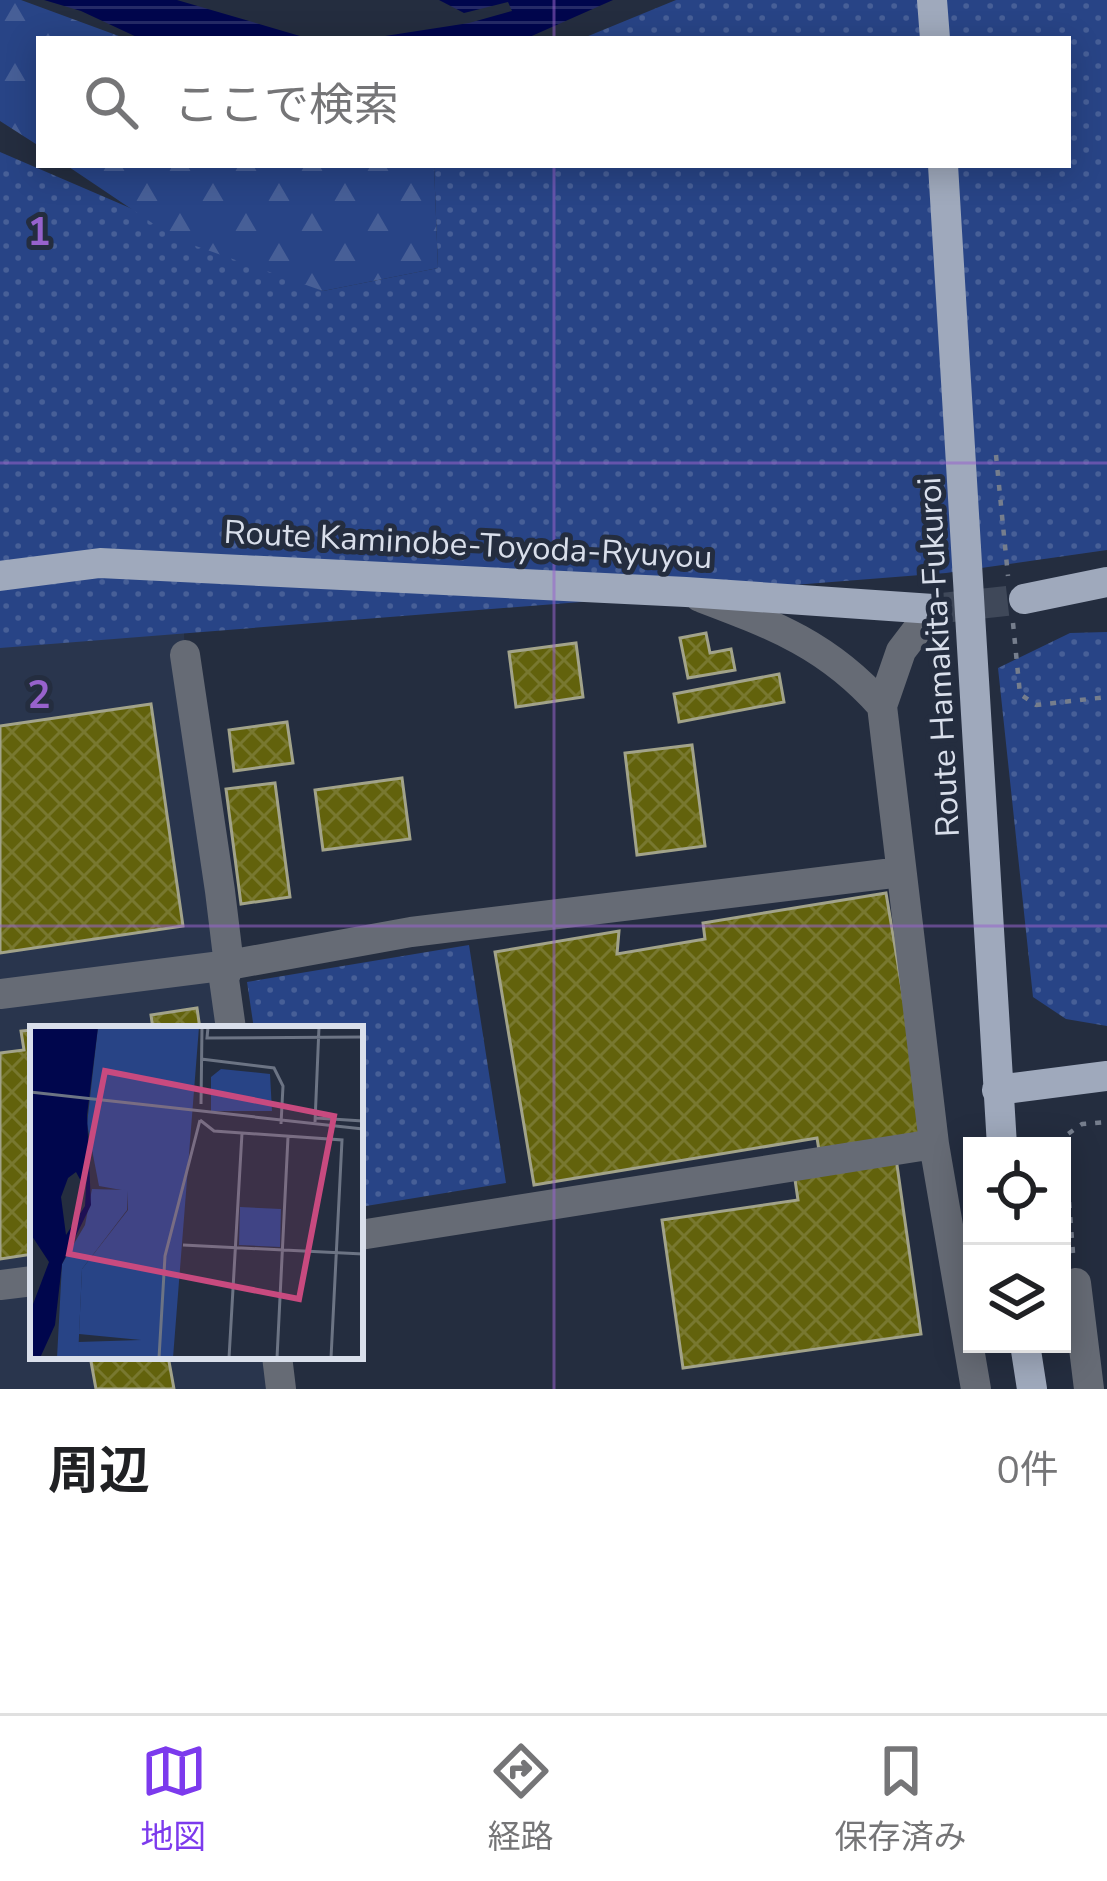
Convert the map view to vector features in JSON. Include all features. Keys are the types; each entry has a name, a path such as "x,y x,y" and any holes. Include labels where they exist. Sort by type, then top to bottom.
{"main road":[{"path":"932,0 935,36"},
{"name":"Route Hamakita-Fukuroi","path":"944,168 1002,1137"},
{"name":"Route Kaminobe-Toyoda-Ryuyou","path":"0,576 100,563 933,609"},
{"path":"1107,582 1024,599 1107,605"},
{"path":"997,1090 1107,1076"},
{"path":"1026,1353 1032,1389"}],"street":[{"path":"686,592 788,630 855,675 882,706"},
{"path":"933,609 901,651 882,706 934,1144 963,1277"},
{"path":"184,655 229,964 224,980 231,1026"},
{"path":"0,994 229,964 411,932 901,872"},
{"path":"363,1235 934,1144"},
{"path":"1071,1284 1107,1278"},
{"path":"0,1285 30,1281"},
{"path":"1071,1294 1089,1389"},
{"path":"973,1353 976,1389"},
{"path":"277,1359 281,1389"}],"path":[{"path":"1068,1245 1068,1134 1082,1124 1107,1122"}],"shaded area":[{"path":"44,0 177,0 300,36 135,36"},
{"path":"439,0 613,0 532,36 385,36 512,11 508,2 464,13"},
{"path":"181,567 185,655 234,1026 30,1026 30,1359 277,1359 282,1389 0,1389 0,574"}],"green space":[{"path":"0,0 21,0 119,36 36,36 36,144 0,121"},
{"path":"676,0 1107,0 1107,550 946,573 0,648 0,152 323,291 438,268 434,168 1071,168 1071,36 588,36"},
{"path":"70,168 434,168 438,268 323,291 176,239"},
{"path":"1107,632 1107,1026 1066,1019 1033,997 998,668 1070,633"},
{"path":"469,945 506,1183 363,1207 363,1026 254,1026 247,982"}],"building":[{"path":"706,633 710,653 731,649 735,670 688,678 680,638"},
{"path":"576,643 583,697 516,707 509,652"},
{"path":"779,674 784,702 679,722 674,694"},
{"path":"151,704 183,926 0,953 0,726"},
{"path":"287,722 293,763 234,771 229,730"},
{"path":"692,745 705,846 637,855 625,753"},
{"path":"402,778 410,839 323,850 315,790"},
{"path":"275,783 290,897 241,904 226,789"},
{"path":"886,893 927,1138 820,1156 817,1138 534,1185 495,952 619,931 617,954 705,939 703,923"},
{"path":"197,1008 200,1026 153,1026 151,1015"},
{"path":"30,1030 30,1254 0,1259 0,1053 24,1050 21,1031"},
{"path":"895,1151 921,1334 683,1368 662,1220 798,1200 793,1166"},
{"path":"91,1359 169,1359 174,1389 96,1389"}],"tunnel":[{"path":"933,609 1024,599"}]}
